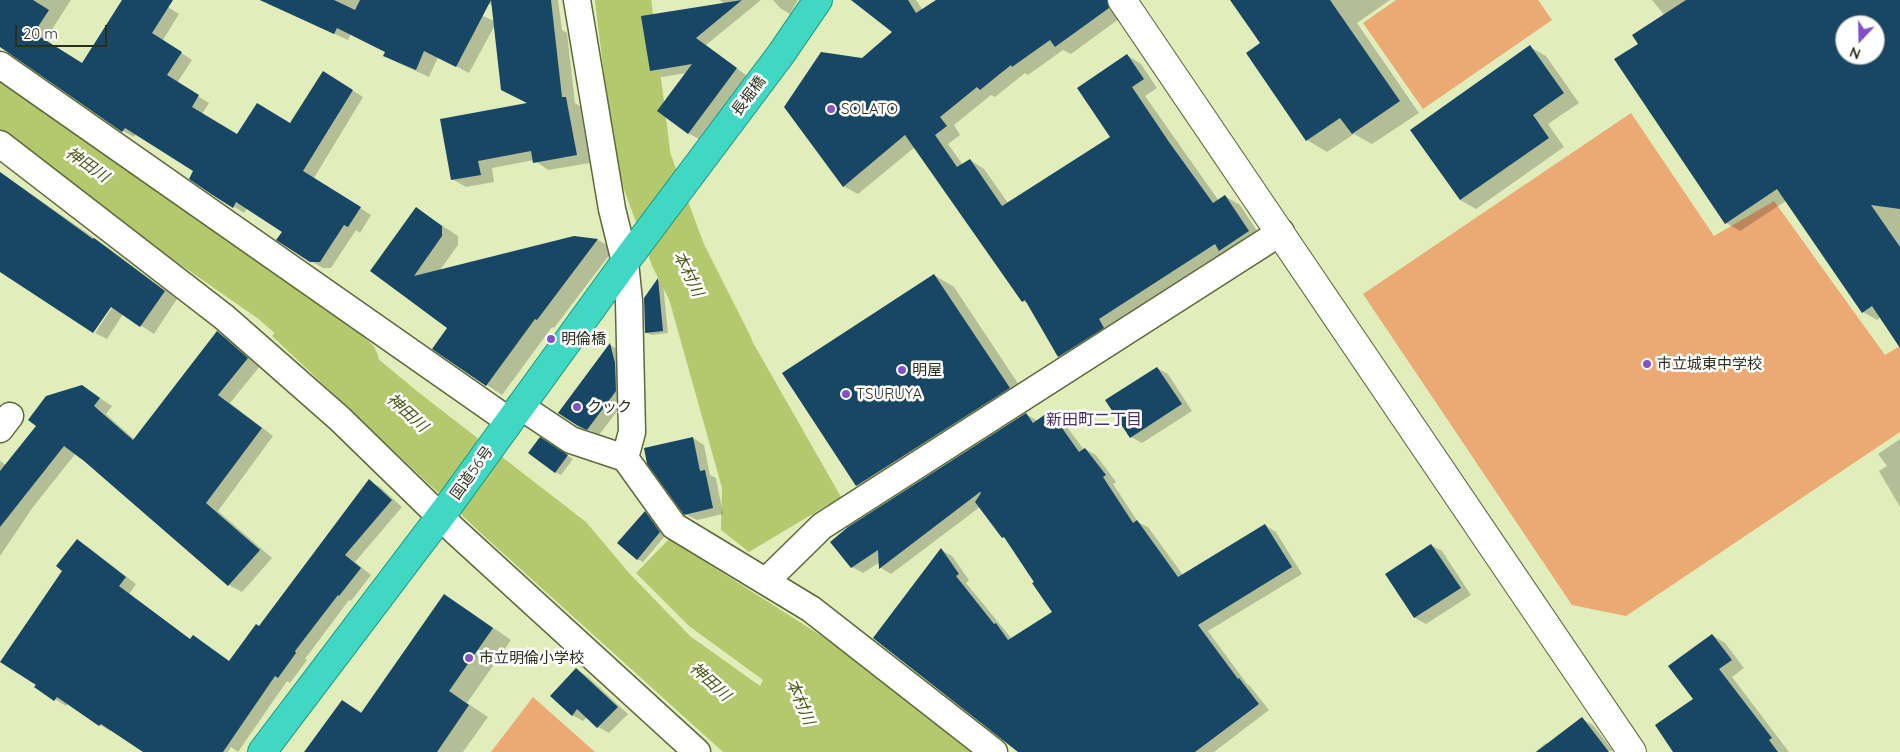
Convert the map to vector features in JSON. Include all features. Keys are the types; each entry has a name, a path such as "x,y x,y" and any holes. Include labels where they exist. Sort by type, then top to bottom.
{"highway":[{"name":"長堀橋","path":"679,191 781,54 818,0"},
{"name":"国道56号","path":"262,752 445,510 679,191"}],"street":[{"path":"577,0 612,208 633,252 629,301 632,432 625,458"},
{"path":"1122,0 1632,752"},
{"path":"0,65 511,419 625,458 674,526 811,609 994,752"},
{"path":"0,144 224,317 445,510 456,531 697,752"},
{"path":"766,581 822,526 1280,232"}],"shaded area":[{"path":"1396,0 1538,0 1552,20 1423,109 1363,23"},
{"path":"1631,113 1714,236 1774,201 1885,355 1900,346 1900,432 1626,616 1572,605 1363,294"},
{"path":"533,697 595,752 491,752"}],"water":[{"path":"711,269 841,497 749,552 721,530 722,488 667,292"},
{"path":"305,298 418,392 586,522 630,574 690,636 760,686 763,680 689,626 636,573 669,539 825,638 981,752 723,752 484,536 272,336"}],"building":[{"path":"0,0 33,0 49,10 34,33 82,63 122,0 173,0 152,33 182,52 167,75 199,95 192,107 237,134 257,103 290,123 323,71 353,90 303,171 361,207 348,227 344,225 320,262 310,262 276,240 282,232 236,202 233,208 211,194 189,179 193,171 125,128 122,132 0,47"},
{"path":"260,0 334,0 355,10 360,0 491,0 456,67 424,51 416,70 383,56 385,52 337,28 334,34"},
{"path":"491,0 551,0 562,97 566,97 577,155 533,163 531,151 478,161 481,175 451,180 440,119 527,103 501,90"},
{"path":"742,0 696,38 737,68 688,134 657,111 692,64 650,71 641,16"},
{"path":"851,0 908,0 916,13 936,0 1107,0 1109,8 1055,47 1050,40 1012,67 1011,65 980,90 977,87 940,117 947,126 935,135 957,167 970,159 1002,206 1110,137 1077,88 1127,54 1144,79 1132,87 1169,142 1213,203 1225,195 1249,231 1219,251 1215,244 1099,319 1104,328 1058,357 1025,300 1022,302 905,135 843,187 784,107 821,52 862,58 892,32"},
{"path":"1230,0 1330,0 1400,101 1352,134 1340,118 1306,141 1246,53 1260,43"},
{"path":"1686,0 1900,0 1900,209 1871,205 1900,247 1900,348 1872,306 1862,313 1777,189 1725,224 1614,59 1638,44 1632,35"},
{"path":"1530,45 1564,93 1533,115 1549,138 1460,200 1410,130"},
{"path":"0,172 165,291 140,327 111,307 93,333 0,272"},
{"path":"416,207 442,226 442,236 414,276 574,236 598,239 537,320 535,319 486,386 432,349 447,328 370,271"},
{"path":"934,274 1010,388 856,486 782,373"},
{"path":"658,278 663,331 645,333 644,298"},
{"path":"217,331 248,358 218,395 262,428 206,503 260,550 228,586 84,461 64,446 0,527 0,471 36,426 28,420 46,396 82,385 100,398 94,406 133,440"},
{"path":"610,343 615,363 616,391 587,430 558,413"},
{"path":"1157,367 1182,404 1130,438 1105,400"},
{"path":"1050,411 1079,452 1085,448 1106,475 1103,477 1133,523 1137,520 1178,577 1265,524 1292,567 1198,625 1259,704 1195,752 1018,752 873,638 941,548 959,574 956,576 1008,640 1052,612 1004,537 1002,538 975,502 980,492 879,569 878,550 851,568 830,542 848,527 1026,413 1033,423"},
{"path":"540,437 568,455 555,473 528,453"},
{"path":"693,437 700,471 705,470 713,508 684,515 647,464 644,448"},
{"path":"369,479 392,500 345,555 361,568 295,651 296,653 278,678 275,676 223,752 143,752 101,724 99,726 57,697 54,701 34,687 36,685 0,662 62,571 56,566 77,539 126,577 119,586 190,639 193,635 229,661 256,624 259,626"},
{"path":"645,511 660,532 637,560 617,543"},
{"path":"1431,544 1461,588 1414,618 1385,574"},
{"path":"444,594 493,628 449,691 469,705 437,752 304,752 342,700 361,713"},
{"path":"1712,634 1732,660 1719,669 1772,738 1769,740 1778,752 1673,752 1655,725 1693,699 1668,666"},
{"path":"576,668 618,707 597,728 577,709 572,716 550,696"},
{"path":"1582,717 1609,752 1536,752"}],"waterway":[{"name":"本村川","path":"623,0 643,160 678,255 725,348"},
{"name":"神田川","path":"0,105 276,297 351,363"}],"place":[{"name":"SOLATO","path":"831,109"},
{"name":"明倫橋","path":"551,339"},
{"name":"市立城東中学校","path":"1647,364"},
{"name":"明屋","path":"902,370"},
{"name":"TSURUYA","path":"846,394"},
{"name":"クック","path":"577,407"},
{"name":"市立明倫小学校","path":"469,658"}],"district":[{"name":"新田町二丁目","path":"1094,420"}]}
